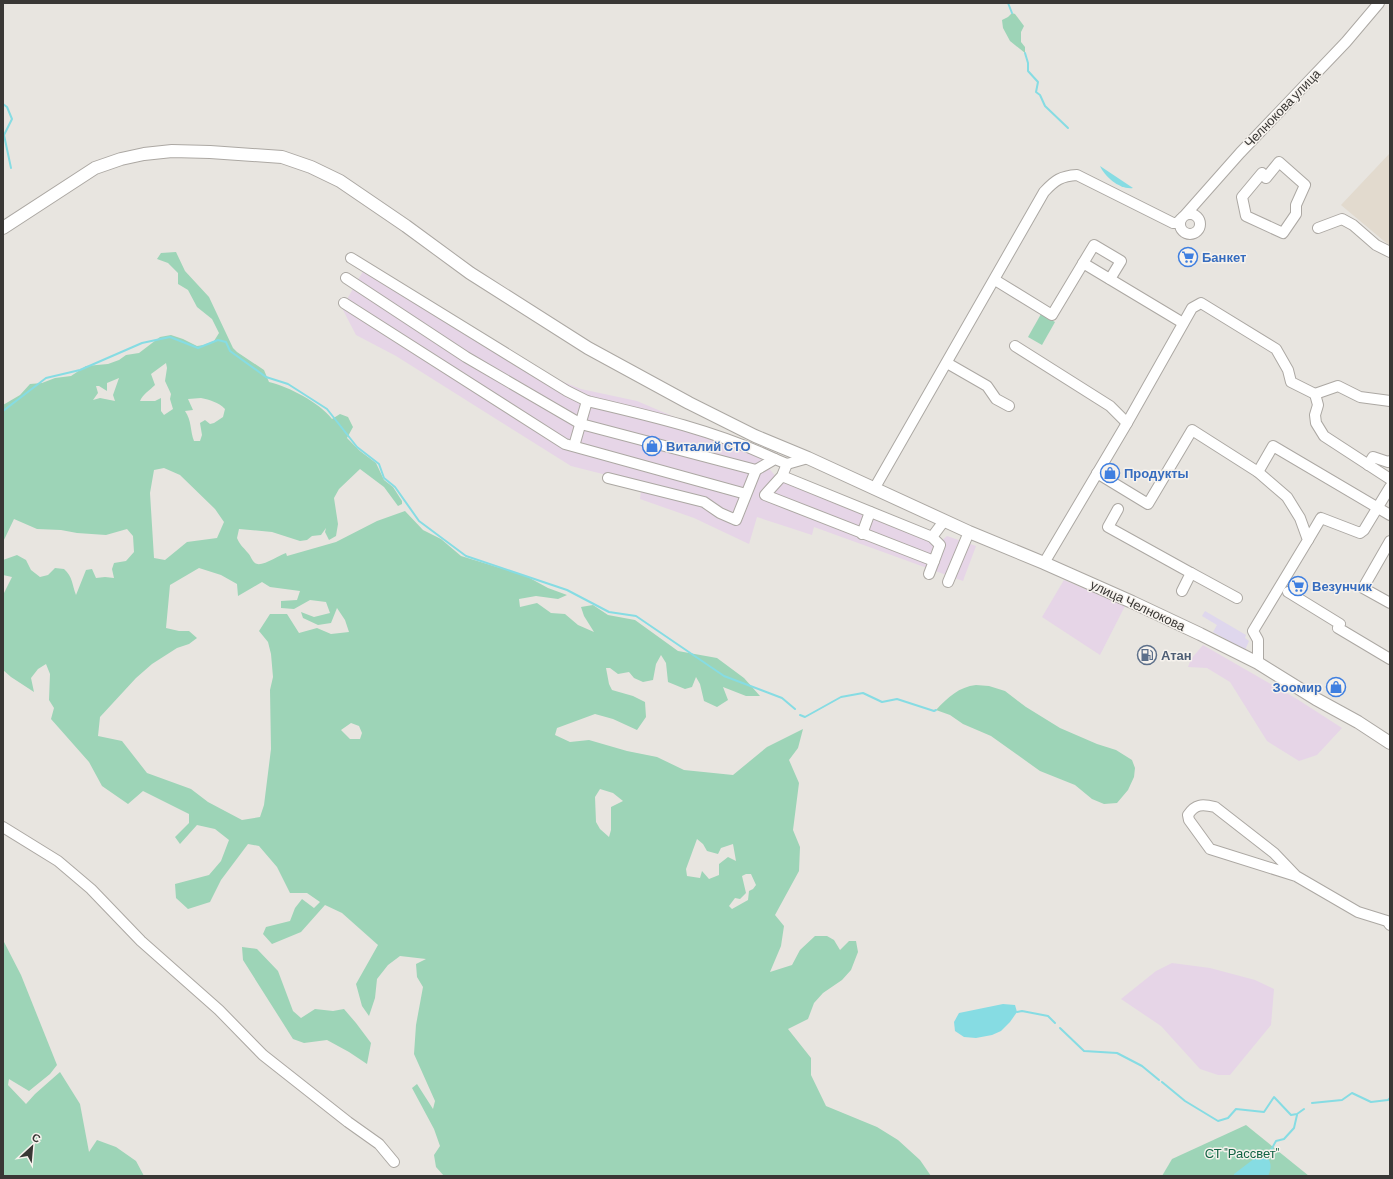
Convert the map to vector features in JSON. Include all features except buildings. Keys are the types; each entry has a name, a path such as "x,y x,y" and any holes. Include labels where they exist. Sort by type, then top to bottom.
{"main road":[{"name":"улица Челнокова","path":"3,228 95,168 121,159 144,154 172,151 282,157 311,167 340,181 406,226 470,273 588,348 689,403 755,436 808,458 944,521 1132,602 1258,663 1316,699 1358,722 1390,743"}],"street":[{"name":"Челнокова улица","path":"995,280 1044,192 1054,182 1065,176 1077,175 1173,223 1177,223 1240,153 1346,42 1379,3"},
{"path":"1279,162 1305,185 1296,205 1296,214 1283,234 1246,216 1242,197 1264,176 1279,162"},
{"path":"1318,228 1342,219 1353,224 1376,245 1390,252"},
{"path":"874,489 995,280 1052,315 1094,245 1121,261 1110,279"},
{"path":"351,258 567,391 587,401 662,419 750,448 787,464 808,458"},
{"path":"1084,263 1183,323"},
{"path":"346,278 466,357 581,424 756,470"},
{"path":"344,302 565,444 746,494"},
{"path":"1044,563 1127,423 1192,308 1202,303 1276,349 1288,370 1291,382 1315,394 1338,386 1360,397 1390,401"},
{"path":"1015,346 1110,406 1127,423"},
{"path":"946,363 986,386 996,400 1009,406"},
{"path":"1315,394 1318,405 1315,415 1316,423 1324,436 1390,479"},
{"path":"574,446 587,401"},
{"path":"1097,473 1148,504 1192,430 1258,472 1287,497 1300,518 1308,540"},
{"path":"1258,472 1273,446 1390,515"},
{"path":"1368,465 1373,457 1388,462 1390,461"},
{"path":"608,478 704,502 720,513 736,520 756,470 775,459"},
{"path":"787,464 782,476 765,494 862,534 934,561"},
{"path":"782,476 932,537 940,545 929,574"},
{"path":"1258,663 1258,640 1253,632 1321,518 1360,532 1366,527 1390,487"},
{"path":"1118,509 1108,527 1238,598"},
{"path":"862,534 870,512"},
{"path":"932,537 944,521"},
{"path":"948,582 969,532"},
{"path":"1390,541 1363,588 1390,603"},
{"path":"1182,591 1191,573"},
{"path":"1288,592 1340,624 1338,628 1390,659"},
{"path":"1296,876 1274,853 1214,807 1203,804 1192,808 1188,815 1189,820 1210,849 1296,876 1358,912 1387,921 1390,925"},
{"path":"3,827 58,861 90,889 141,941 219,1010 263,1055 348,1122 379,1144 394,1162"}],"shaded area":[{"path":"1390,153 1390,246 1341,205"},
{"path":"366,266 526,367 581,389 637,401 754,451 778,479 940,542 947,536 976,546 963,581 814,527 812,535 757,517 749,544 694,518 640,499 642,484 571,466 396,356 356,335 342,308"},
{"path":"1064,580 1125,606 1100,655 1042,617"},
{"path":"1205,611 1246,635 1245,638 1249,641 1245,650 1213,632 1217,625 1202,616"},
{"path":"1203,645 1297,699 1342,728 1317,755 1299,761 1267,741 1230,682 1207,668 1188,667 1191,659"},
{"path":"1172,963 1210,968 1255,980 1274,989 1271,1025 1230,1075 1218,1075 1200,1069 1161,1026 1121,999 1156,971"}],"green space":[{"path":"1012,13 1015,14 1024,26 1021,32 1021,42 1025,47 1025,53 1010,41 1003,28 1002,20"},
{"path":"176,252 185,271 209,297 233,348 264,370 269,382 277,384 312,401 332,419 340,414 348,417 353,427 347,438 360,451 376,463 384,480 393,487 402,501 402,504 398,506 384,487 360,469 339,489 334,498 338,524 336,536 329,540 325,532 326,528 321,535 312,536 307,540 300,541 272,532 239,529 237,538 255,563 261,564 286,553 287,556 336,542 377,521 405,511 423,530 441,539 461,556 526,576 548,588 567,595 558,599 536,596 519,599 520,607 537,603 551,613 565,614 578,625 594,632 584,616 581,607 593,605 608,615 635,620 678,651 717,658 744,678 760,696 746,696 723,687 728,700 717,707 704,701 700,684 696,677 692,687 685,689 668,682 666,663 661,655 656,664 653,680 643,682 634,678 629,672 618,674 610,668 606,668 609,684 612,690 633,696 645,702 646,717 637,730 613,719 595,714 557,728 555,735 570,742 589,740 627,751 657,757 684,770 733,775 767,747 803,729 798,748 789,760 799,783 793,830 800,847 799,871 775,915 784,926 781,946 770,972 792,965 800,950 815,936 827,936 834,940 840,950 849,941 856,941 858,952 851,970 842,980 823,993 814,1003 808,1019 788,1029 811,1058 811,1075 826,1106 877,1127 898,1140 920,1160 931,1176 444,1176 436,1167 434,1155 440,1146 434,1129 412,1088 417,1084 433,1109 435,1101 414,1054 416,1025 423,987 417,977 416,964 426,959 400,956 388,965 377,979 375,998 369,1016 362,1006 356,984 378,945 342,913 325,905 301,932 272,944 263,934 266,927 290,921 295,908 302,899 314,908 320,902 307,893 290,893 277,867 259,846 248,844 221,880 210,902 188,909 176,898 175,884 209,875 221,861 229,840 215,829 197,825 180,844 175,837 189,823 189,814 143,791 128,804 102,786 89,762 51,719 54,708 49,700 50,674 46,664 38,669 31,678 34,692 3,670 3,595 12,577 3,575 3,560 17,555 26,560 31,570 40,577 48,575 55,568 64,569 71,578 76,595 86,570 92,569 96,578 114,578 112,569 114,563 126,561 134,552 133,536 127,529 106,535 77,533 61,530 37,529 14,519 3,542 3,405 20,395 30,384 42,383 55,378 71,376 86,366 108,364 119,360 126,355 139,353 160,337 171,335 197,346 214,341 219,333 212,319 197,307 188,290 178,284 178,273 168,263 157,259 161,253","holes":["166,363 167,368 165,381 171,394 170,399 173,409 164,415 161,411 161,398 155,401 140,401 155,385 151,374","119,378 113,395 115,401 100,398 93,400 98,393 96,386 99,386 107,391 107,383","201,398 217,403 225,409 223,417 214,423 210,424 205,420 200,423 202,435 200,441 194,441 189,418 185,411 193,410 188,399","164,468 180,475 215,509 224,522 217,538 187,542 165,560 154,558 150,493 154,470","199,568 221,575 237,584 238,596 262,582 270,587 300,591 297,600 281,601 281,608 294,609 310,600 326,602 330,613 314,617 301,612 303,618 318,625 331,623 337,608 345,620 349,632 331,634 317,628 299,633 287,614 270,614 259,631 268,642 271,654 273,677 270,690 271,749 264,805 260,817 242,820 208,802 191,789 147,773 122,741 98,736 100,717 136,678 152,664 177,648 189,644 197,638 189,631 179,631 166,628 170,585","351,723 359,726 362,733 360,739 350,739 341,730","600,789 613,793 623,801 611,807 611,830 609,837 600,829 596,822 595,797","697,839 703,844 707,851 718,854 721,848 733,844 736,861 728,857 719,864 719,875 709,879 702,871 700,878 687,876 686,869","751,874 756,885 749,891 748,900 732,909 729,906 735,898 740,899 746,893 742,876"]},
{"path":"1041,314 1055,322 1042,345 1028,337"},
{"path":"976,685 989,686 1005,691 1026,707 1060,728 1097,744 1116,750 1132,760 1135,768 1134,777 1128,790 1117,803 1104,804 1092,799 1075,785 1040,771 991,736 963,724 950,715 936,710 954,693 964,688"},
{"path":"3,940 21,975 57,1065 50,1074 29,1091 9,1079 8,1085 26,1104 60,1072 80,1104 89,1152 97,1140 116,1147 136,1161 144,1176 3,1176"},
{"path":"242,947 257,949 278,971 293,1011 301,1018 315,1009 333,1011 344,1009 371,1043 367,1064 327,1040 304,1043 293,1039 243,960"},
{"name":"СТ \"Рассвет\"","path":"1246,1125 1309,1176 1162,1176 1172,1159"}],"water":[{"path":"1100,166 1133,188 1118,185 1105,174"},
{"path":"1003,1004 1015,1005 1017,1012 1001,1031 992,1035 976,1038 964,1037 955,1031 954,1022 959,1013"},
{"path":"1264,1155 1270,1162 1268,1176 1234,1176 1234,1174 1255,1158"}],"waterway":[{"path":"1008,3 1012,13"},
{"path":"1025,53 1028,63 1028,71 1038,82 1036,92 1040,95 1045,106 1068,128"},
{"path":"3,104 7,107 12,119 4,135 11,168"},
{"path":"3,411 46,378 80,370 142,343 170,337 198,348 218,340 226,342 230,351 266,377 288,384 327,409 357,447 379,464 384,478 395,487 419,521 466,556 567,590 609,612 636,616 724,676 782,698 795,709"},
{"path":"800,715 805,717 841,697 863,693 882,702 897,699 934,711 936,710"},
{"path":"1017,1012 1022,1011 1048,1016 1055,1023"},
{"path":"1060,1028 1084,1051 1117,1053 1142,1066 1159,1080"},
{"path":"1162,1082 1185,1101 1218,1121 1228,1118 1236,1109 1264,1112 1274,1097 1291,1115 1297,1114 1304,1109"},
{"path":"1312,1103 1342,1100 1352,1093 1371,1102 1388,1100 1390,1098"},
{"path":"1267,1157 1276,1141 1284,1139 1294,1128 1297,1115"}],"place":[{"name":"Банкет","path":"1188,257"},
{"name":"Виталий СТО","path":"652,446"},
{"name":"Продукты","path":"1110,473"},
{"name":"Везунчик","path":"1298,586"},
{"name":"Атан","path":"1147,655"},
{"name":"Зоомир","path":"1336,687"}]}
